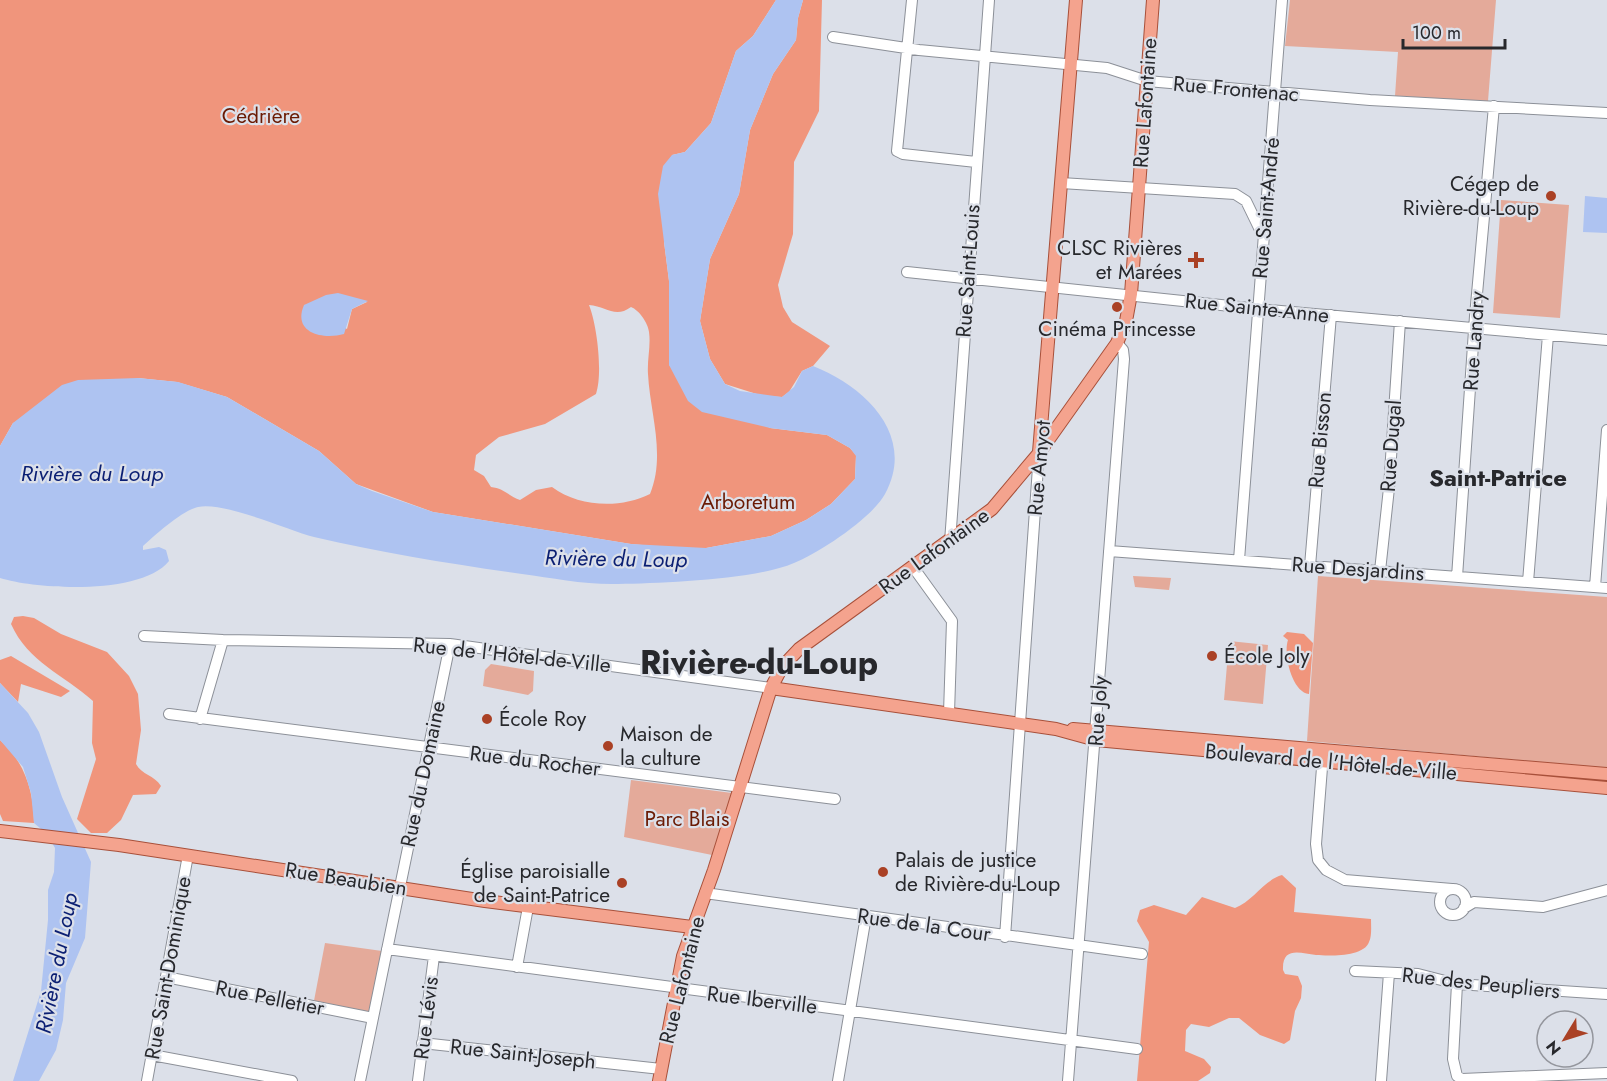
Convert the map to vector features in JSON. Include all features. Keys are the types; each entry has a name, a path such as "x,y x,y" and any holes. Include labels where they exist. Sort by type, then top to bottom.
{"main road":[{"name":"Rue Amyot","path":"1039,453 1076,0"},
{"name":"Rue Lafontaine","path":"660,1075 676,988 692,927 740,788 771,688 782,667 799,649 950,542 992,509 1039,453 1117,343 1126,321 1131,294 1153,0"},
{"path":"1045,399 1055,413 1065,415 1069,412"},
{"name":"Rue de l'Hôtel-de-Ville","path":"771,688 1021,723"},
{"name":"Boulevard de l'Hôtel-de-Ville","path":"1021,723 1096,735 1323,755 1607,774"},
{"name":"Boulevard de l'Hôtel-de-Ville","path":"1323,755 1607,788"},
{"name":"Rue Beaubien","path":"0,831 119,845 528,907 692,927"}],"street":[{"path":"912,0 898,152 976,162"},
{"name":"Rue Saint-Louis","path":"950,542 989,0"},
{"name":"Rue Saint-André","path":"1239,560 1282,0"},
{"name":"Rue Frontenac","path":"833,38 984,57 1112,69 1132,78 1147,81 1276,92 1607,113"},
{"name":"Rue Landry","path":"1457,577 1494,106"},
{"path":"1061,183 1228,192 1239,195 1246,201 1264,237"},
{"name":"Rue Sainte-Anne","path":"907,272 1259,309 1607,340"},
{"name":"Rue Bisson","path":"1310,566 1330,315"},
{"name":"Rue Dugal","path":"1380,571 1389,488 1400,321"},
{"path":"1528,582 1548,335"},
{"name":"Rue Joly","path":"1068,1081 1081,947 1123,376 1124,352 1117,343"},
{"path":"1595,587 1607,430"},
{"name":"Rue Amyot","path":"1005,937 1039,453"},
{"name":"Rue Desjardins","path":"1109,551 1607,588"},
{"path":"913,567 952,621 949,713"},
{"name":"Rue de l'Hôtel-de-Ville","path":"144,636 223,640 450,644 771,688"},
{"path":"200,718 223,640"},
{"name":"Rue du Domaine","path":"360,1081 450,644"},
{"name":"Rue du Rocher","path":"170,714 835,799"},
{"path":"1323,755 1316,844 1322,866 1340,879 1456,890 1481,903"},
{"name":"Rue Saint-Dominique","path":"147,1081 188,855"},
{"path":"1430,889 1437,894 1444,911 1452,914 1469,903 1543,907 1607,890"},
{"path":"1440,903 1442,895 1456,890"},
{"path":"1456,890 1466,902 1464,908"},
{"name":"Rue de la Cour","path":"705,893 1005,937 1142,954"},
{"path":"517,967 528,907"},
{"path":"838,1081 866,916"},
{"name":"Rue Iberville","path":"387,949 1137,1049"},
{"name":"Rue Lévis","path":"418,1081 434,956"},
{"name":"Rue des Peupliers","path":"1355,970 1418,974 1457,984 1607,994"},
{"path":"1381,1081 1389,973"},
{"name":"Rue Pelletier","path":"166,978 373,1018"},
{"path":"1457,984 1453,1059 1457,1076 1462,1079 1568,1078 1607,1073"},
{"name":"Rue Saint-Joseph","path":"422,1043 660,1075"},
{"path":"152,1055 292,1081"}],"green space":[{"path":"0,0 776,0 753,36 736,51 711,123 685,152 672,155 664,242 669,281 669,365 770,428 827,435 850,448 856,455 855,479 831,504 806,520 771,536 706,548 686,549 631,544 433,512 356,484 319,451 227,397 177,382 138,378 13,423 0,446","holes":["367,302 352,309 347,329 304,305","589,305 615,312 631,307 640,314 648,328 649,389 657,449 655,479 650,494 626,502 600,504 574,499 552,487 536,490 520,500 491,487 484,476 474,470 476,455 499,437 545,424 596,394 599,374 598,349"]},
{"path":"803,0 822,0 819,111 794,162 793,234 778,285 783,307 792,322 830,346 813,366 802,371 789,392 782,397 763,396 725,384 710,359 700,321 710,259 739,194 750,130 773,74 796,40 798,18"},
{"path":"1290,0 1496,0 1488,101 1395,96 1398,52 1285,46"},
{"path":"1501,200 1569,205 1560,318 1493,313"},
{"path":"1133,576 1171,578 1169,590 1135,587"},
{"path":"1318,576 1607,597 1607,768 1307,741"},
{"path":"14,617 34,618 61,634 107,652 129,676 138,694 141,730 136,764 141,771 155,779 161,786 156,794 133,795 121,820 107,833 91,833 77,819 96,759 92,743 93,701 27,648 11,624"},
{"path":"1287,632 1304,634 1313,643 1309,694 1298,687 1290,672 1287,654 1288,640 1283,636"},
{"path":"1229,641 1268,645 1263,704 1224,700"},
{"path":"11,656 70,691 61,697 21,684 18,702 0,683 0,660"},
{"path":"491,664 534,671 533,691 528,695 483,686 485,670"},
{"path":"0,740 15,757 26,777 32,799 34,823 3,821 0,814"},
{"name":"Parc Blais","path":"631,780 732,793 712,855 624,837"},
{"path":"1282,875 1296,888 1294,912 1371,919 1371,937 1366,947 1353,953 1337,955 1293,953 1285,957 1283,970 1285,974 1298,976 1302,986 1290,1040 1284,1044 1260,1035 1239,1018 1229,1018 1209,1027 1191,1024 1186,1030 1185,1051 1204,1059 1211,1067 1210,1073 1198,1081 1137,1081 1149,942 1137,921 1140,910 1154,905 1186,915 1202,897 1235,908 1270,881"},
{"path":"325,943 382,951 370,1017 313,1006"}],"water":[{"name":"Rivière du Loup","path":"776,0 803,0 798,18 796,40 773,74 750,130 739,194 710,259 700,321 710,359 725,384 740,391 782,397 794,387 802,371 813,366 850,386 880,415 890,433 894,452 893,472 885,494 878,503 869,514 844,534 817,551 777,569 733,577 606,584 496,570 366,548 314,537 239,512 209,506 198,507 185,513 143,546 143,550 159,547 166,550 169,561 156,572 137,580 89,587 63,587 0,578 0,446 13,423 62,385 78,380 138,378 178,382 227,397 319,451 356,484 433,512 631,544 706,548 771,536 806,520 831,504 855,479 856,456 850,448 827,435 770,428 702,412 688,401 669,365 669,281 658,194 663,166 672,155 685,152 711,123 736,51 753,36"},
{"path":"1585,196 1607,198 1607,233 1583,232"},
{"path":"338,293 368,301 352,309 344,334 319,335 306,328 301,315 304,305 326,295"},
{"name":"Rivière du Loup","path":"0,683 28,713 39,732 62,797 91,862 85,938 66,983 63,1020 56,1050 39,1081 13,1081 41,991 48,920 48,890 54,872 55,848 47,834 34,823 31,793 23,767 0,740"}],"place":[{"name":"Cégep de Rivière-du-Loup","path":"1551,196"},
{"name":"CLSC Rivières et Marées","path":"1196,260"},
{"name":"Cinéma Princesse","path":"1117,307"},
{"name":"École Joly","path":"1212,656"},
{"name":"École Roy","path":"487,719"},
{"name":"Maison de la culture","path":"608,746"},
{"name":"Palais de justice de Rivière-du-Loup","path":"883,872"},
{"name":"Église paroisialle de Saint-Patrice","path":"622,883"}],"district":[{"name":"Saint-Patrice","path":"1498,477"},
{"name":"Rivière-du-Loup","path":"759,662"}],"park label":[{"name":"Cédrière","path":"261,116"},
{"name":"Arboretum","path":"748,502"}]}
